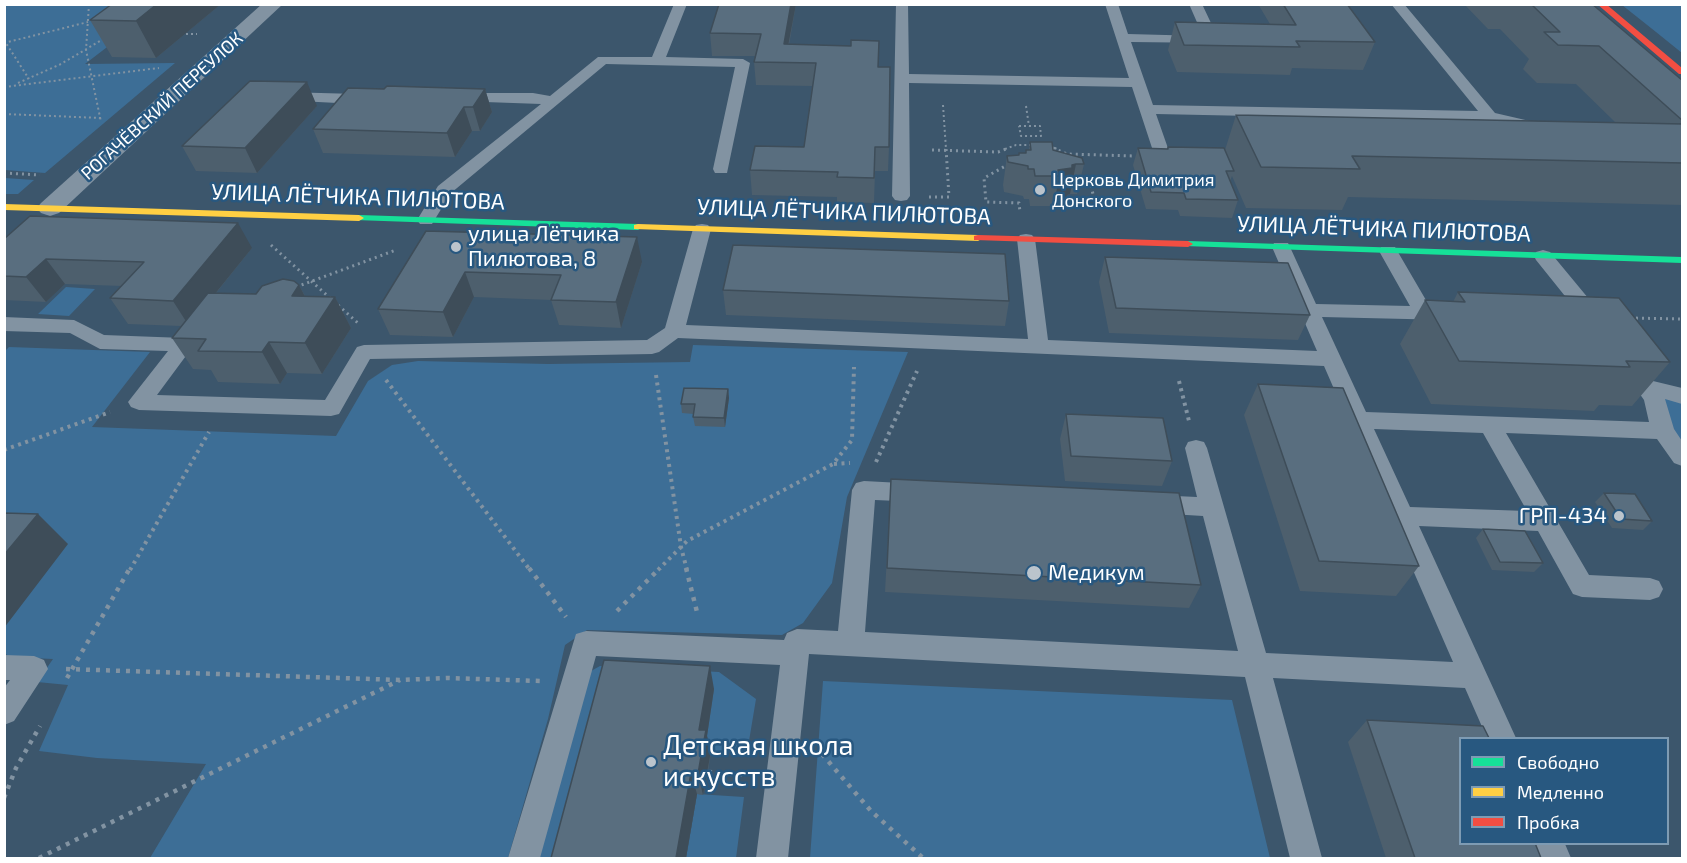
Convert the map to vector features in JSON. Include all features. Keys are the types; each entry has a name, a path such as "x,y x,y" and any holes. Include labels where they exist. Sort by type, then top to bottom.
{"street":[{"name":"РОГАЧЁВСКИЙ ПЕРЕУЛОК","path":"53,215 274,4"},
{"path":"1601,4 1683,72"},
{"name":"УЛИЦА ЛЁТЧИКА ПИЛЮТОВА","path":"4,207 53,215 426,220 1683,260"}],"lane":[{"path":"657,61 681,4"},
{"path":"901,196 902,4"},
{"path":"1110,4 1162,154"},
{"path":"1122,38 1212,40 1195,4"},
{"path":"1397,4 1490,116"},
{"path":"426,220 444,190 603,60 743,63 721,169"},
{"path":"902,78 1138,83"},
{"path":"273,96 357,99 382,95"},
{"path":"440,96 533,98 552,101"},
{"path":"1147,109 1490,116 1558,132"},
{"path":"674,331 702,229"},
{"path":"1026,239 1039,348"},
{"path":"1281,247 1501,737"},
{"path":"1388,250 1424,313"},
{"path":"1544,256 1654,398 1663,431 1683,457"},
{"path":"1309,310 1472,314"},
{"path":"1563,317 1594,318"},
{"path":"4,324 74,327 100,342 184,345 139,402"},
{"path":"139,402 331,408 364,351 652,347 674,331 1331,359"},
{"path":"1646,387 1683,396"},
{"path":"1359,420 1663,431"},
{"path":"1490,425 1582,586 1650,589"},
{"path":"1196,447 1306,858"},
{"path":"850,644 864,490 940,494"},
{"path":"1136,504 1212,507"},
{"path":"1402,516 1545,522"},
{"path":"771,858 796,641 1473,676"},
{"path":"524,858 586,643 795,652"},
{"path":"4,667 34,669"},
{"path":"4,712 34,669"}],"path":[{"path":"4,8 9,4"},
{"path":"89,4 86,50 102,127"},
{"path":"29,79 5,42 88,22"},
{"path":"11,86 86,50 109,35"},
{"path":"4,87 161,68"},
{"path":"901,196 949,198 942,79"},
{"path":"4,114 91,117"},
{"path":"1019,126 1040,126 1041,136 1031,136 1021,136 1019,126"},
{"path":"1031,136 1033,145"},
{"path":"901,150 998,152 1016,145 1033,145 1050,146 1066,154 1151,156 1162,154"},
{"path":"1018,164 1009,164 984,178 986,202 1019,203 1020,213"},
{"path":"4,173 44,175"},
{"path":"1064,214 1062,204 1096,206 1090,182 1073,174"},
{"path":"267,242 365,329"},
{"path":"292,288 399,249"},
{"path":"1594,318 1683,319"},
{"path":"380,371 586,643 687,540 833,464 852,440 852,385 856,339"},
{"path":"864,490 893,420 931,343"},
{"path":"1173,353 1196,447"},
{"path":"654,363 681,547 699,622"},
{"path":"4,450 139,402"},
{"path":"63,684 212,428"},
{"path":"34,669 575,683"},
{"path":"39,858 401,680"},
{"path":"788,715 871,811 923,858"},
{"path":"4,798 16,768 45,716"}],"shaded area":[{"path":"5,5 162,5 85,64 175,63 45,173 5,170"},
{"path":"1622,5 1682,5 1682,53 1656,32"},
{"path":"5,178 34,180 18,194 5,194"},
{"path":"66,287 95,289 69,316 38,314"},
{"path":"693,345 908,352 847,497 832,583 803,623 782,635 587,630 565,645 548,719 508,858 150,858 206,764 97,758 39,751 68,685 37,682 53,659 9,657 5,653 4,352 9,347 150,352 92,427 336,436 368,381 392,365 418,361 548,364 690,362"},
{"path":"1663,396 1682,401 1682,446 1671,430"},
{"path":"600,666 719,672 756,699 747,753 705,751 567,858 536,858 585,682 591,671"},
{"path":"823,681 1232,700 1270,858 810,858"},
{"path":"697,794 744,797 736,858 686,858"}],"building":[{"path":"112,4 157,4 136,21 90,20"},
{"path":"719,4 791,4 784,44 851,46 851,40 879,41 878,67 890,67 889,147 875,147 874,178 837,177 838,172 750,170 755,146 804,147 816,63 754,62 761,34 710,33"},
{"path":"1283,4 1347,4 1375,42 1296,41 1300,47 1184,45 1175,22 1296,25"},
{"path":"1531,4 1592,4 1683,81 1683,121 1599,46 1558,45 1544,32 1560,32"},
{"path":"250,81 307,82 245,148 182,146"},
{"path":"387,86 485,89 473,107 464,107 447,133 313,129 348,88 384,89"},
{"path":"1236,115 1683,124 1683,163 1352,156 1360,169 1261,167"},
{"path":"1030,142 1052,142 1053,150 1082,158 1084,164 1058,170 1059,176 1035,176 1034,169 1008,162 1007,156 1019,155 1019,153 1026,153 1026,150 1031,150"},
{"path":"1168,147 1224,148 1234,171 1226,171 1238,200 1186,199 1184,193 1151,192 1138,148 1168,149"},
{"path":"30,216 238,223 173,301 110,298 144,262 46,259 26,277 4,276 4,239"},
{"path":"426,231 637,237 616,302 551,300 561,275 465,272 443,312 378,309"},
{"path":"733,245 1005,254 1009,301 723,290"},
{"path":"1105,257 1288,263 1310,315 1116,308"},
{"path":"283,279 294,281 299,285 292,296 335,297 305,343 269,342 262,352 198,351 206,339 172,338 208,293 256,294 262,286"},
{"path":"1458,292 1619,298 1670,362 1626,361 1630,367 1459,361 1425,300 1465,302"},
{"path":"1258,384 1343,388 1419,566 1319,561"},
{"path":"684,388 728,389 724,418 693,417 695,404 681,404"},
{"path":"1066,414 1163,418 1172,461 1071,456"},
{"name":"Медикум","path":"891,479 1179,493 1201,585 887,568"},
{"path":"1604,493 1635,494 1652,521 1621,519"},
{"path":"4,513 38,514 4,555"},
{"path":"1483,529 1525,531 1543,563 1500,562"},
{"name":"Детская школа искусств","path":"604,660 710,666 699,730 706,730 698,774 691,773 676,858 551,858"},
{"path":"1367,720 1483,726 1488,737 1459,737 1459,845 1536,845 1541,858 1415,858"}],"traffic: fast":[{"path":"359,218 638,227"},
{"path":"1188,244 1682,260"}],"traffic: slow":[{"path":"4,207 359,218"},
{"path":"638,227 978,238"}],"traffic: jam":[{"path":"1601,4 1682,72"},
{"path":"978,238 1188,244"}],"place":[{"name":"Церковь Димитрия Донского","path":"1040,190"},
{"name":"улица Лётчика Пилютова, 8","path":"456,247"},
{"name":"ГРП-434","path":"1619,516"},
{"name":"Медикум","path":"1034,573"},
{"name":"Детская школа искусств","path":"651,762"}]}
